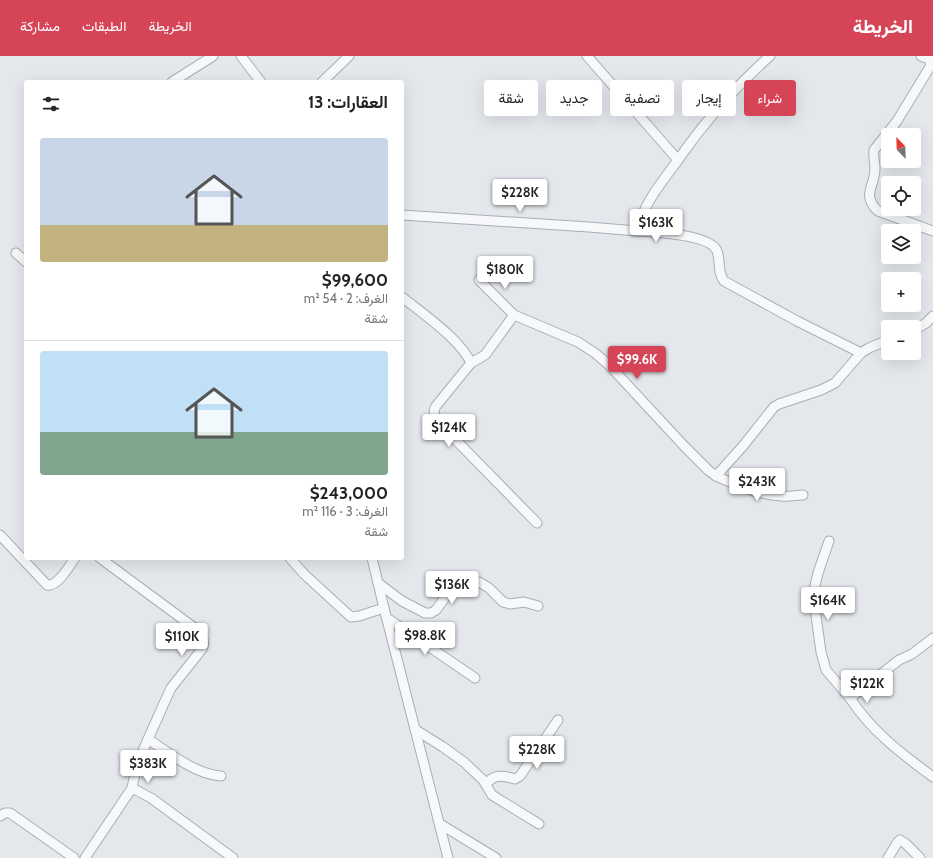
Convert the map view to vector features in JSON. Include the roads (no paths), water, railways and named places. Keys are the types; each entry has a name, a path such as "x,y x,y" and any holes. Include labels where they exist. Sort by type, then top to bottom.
{"street":[{"path":"175,80 213,56"},
{"path":"241,56 259,80"},
{"path":"324,80 349,56"},
{"path":"587,56 678,160"},
{"path":"636,231 642,213 691,141 727,98 770,56"},
{"path":"921,56 929,59 931,65 897,121 874,150 873,155 876,169 870,192 873,207 878,211 933,231"},
{"path":"404,215 677,234 709,243 716,251 720,275 724,281 797,321 861,353"},
{"path":"16,253 24,260"},
{"path":"480,280 514,315 578,342 595,353 609,365 708,470 716,476 732,483 768,494 782,496 803,495"},
{"path":"404,299 453,339 467,355 470,363"},
{"path":"514,315 485,355 470,363 433,410 442,426 537,523"},
{"path":"921,326 933,316"},
{"path":"716,476 743,446 774,407 834,384 861,353 881,343"},
{"path":"0,535 47,585 51,586 57,582 74,560"},
{"path":"829,541 818,573 813,594 821,652 826,670 850,698 862,716 890,743 933,777"},
{"path":"86,858 132,788 137,764 171,688 202,649 204,642 196,629 103,560"},
{"path":"292,560 304,574 351,617 384,608"},
{"path":"372,560 448,858"},
{"path":"378,583 402,601 428,614 436,610 454,585 460,581 470,580 479,582 489,588 503,602 510,604 524,602 538,606"},
{"path":"386,618 475,678"},
{"path":"850,698 899,660 912,654 933,638"},
{"path":"486,784 490,780 500,775 515,779 520,776 558,720"},
{"path":"416,730 464,762 486,784 492,795 539,824"},
{"path":"148,739 200,771 210,775 221,776"},
{"path":"132,788 151,798 233,858"},
{"path":"0,816 10,813 74,858"},
{"path":"440,824 496,858"},
{"path":"888,858 900,840 920,858"}]}
